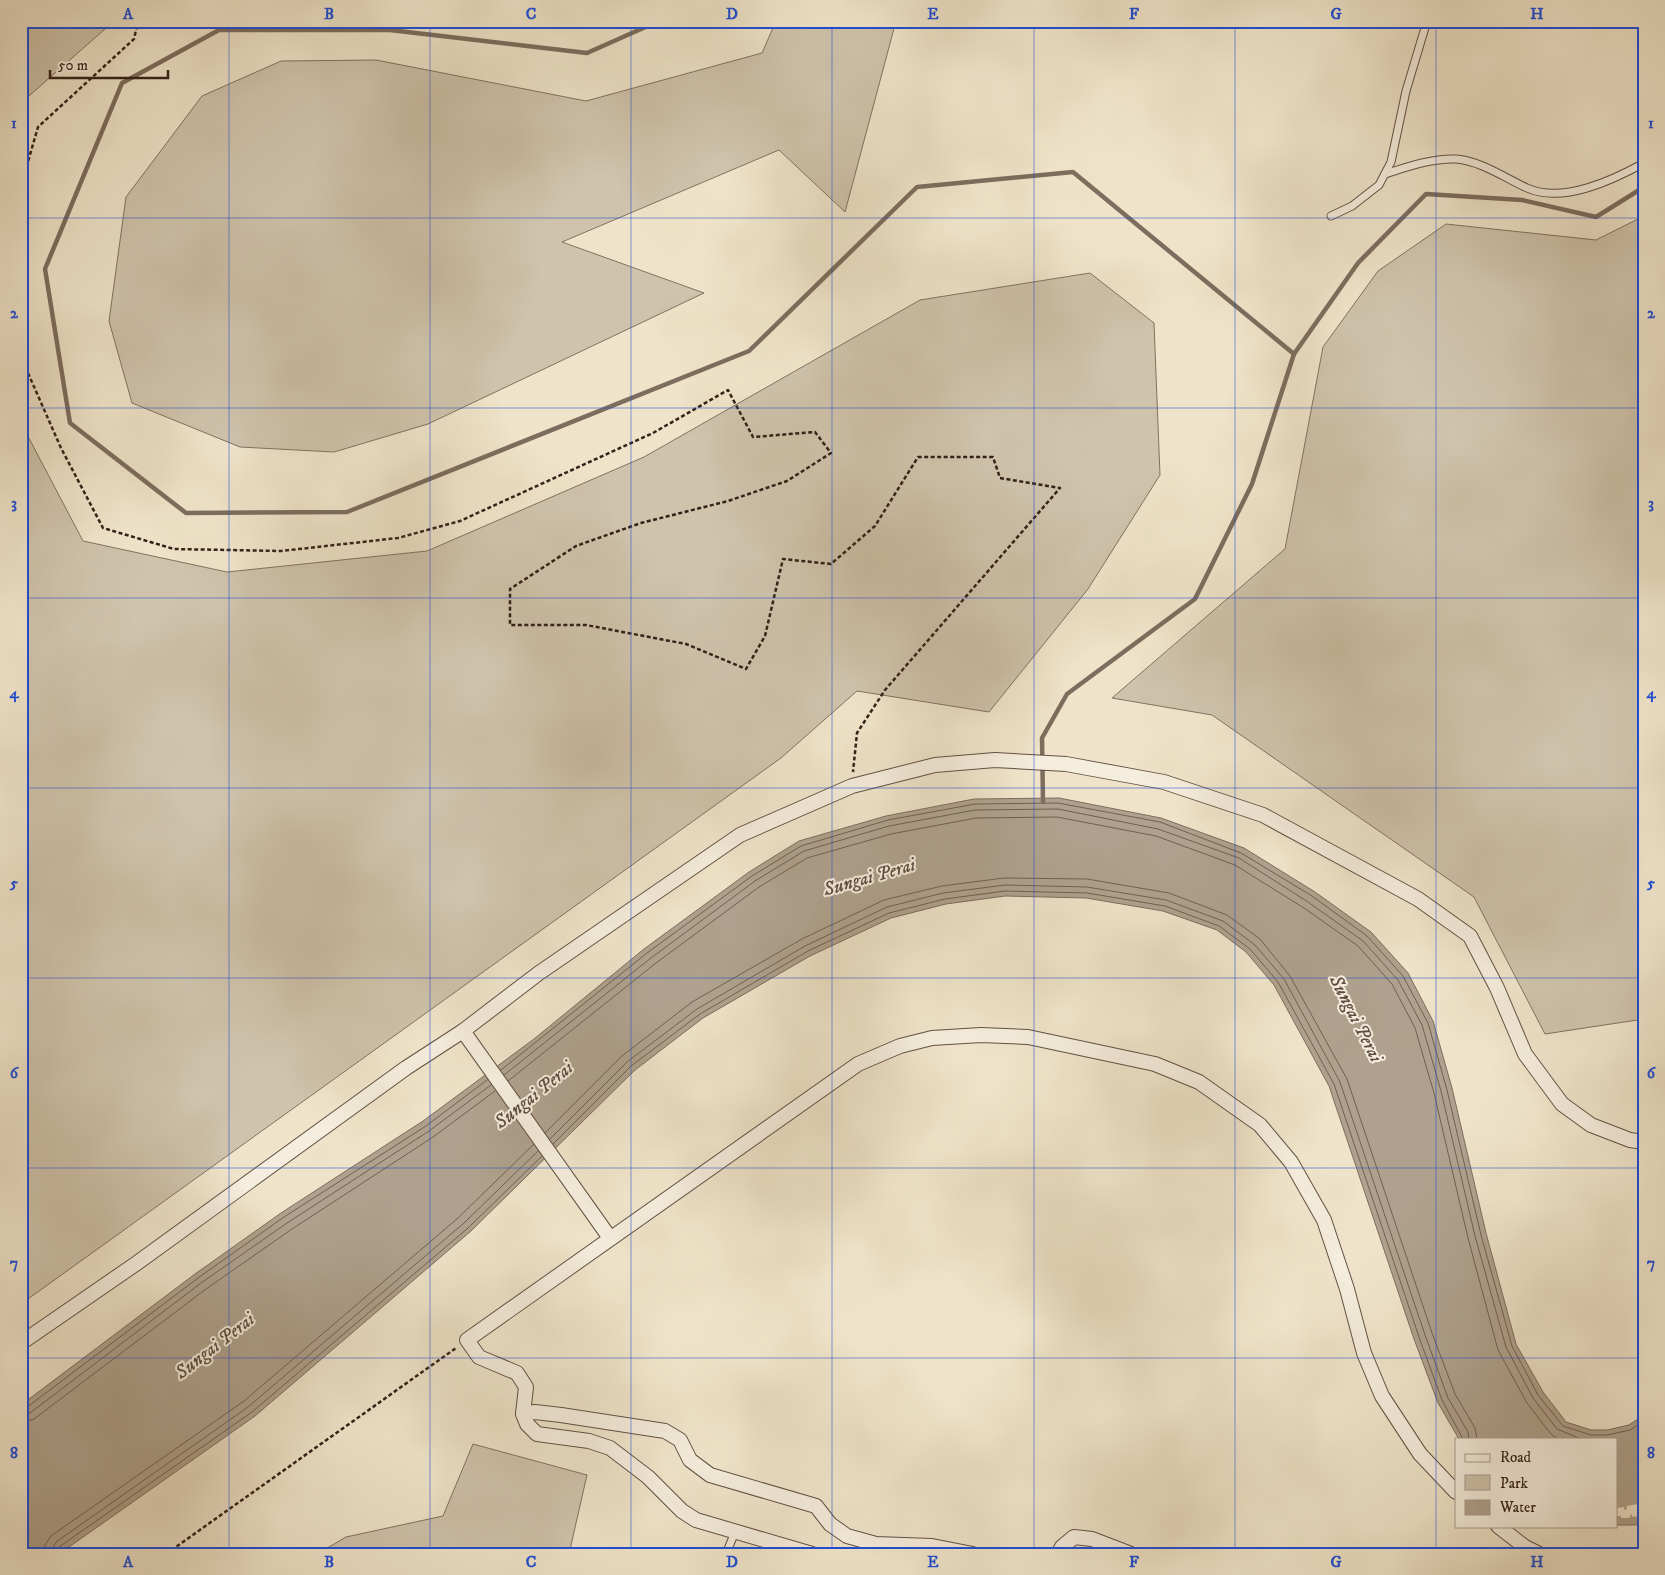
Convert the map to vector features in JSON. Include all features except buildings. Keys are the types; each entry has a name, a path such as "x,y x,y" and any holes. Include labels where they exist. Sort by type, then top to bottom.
{"street":[{"path":"21,1343 145,1257 406,1068 463,1032 539,973 740,835 852,786 935,765 995,760 1066,764 1164,782 1263,815 1418,899 1470,936 1496,988 1525,1054 1562,1104 1591,1125 1630,1140 1644,1142"},
{"path":"463,1032 610,1238"},
{"path":"812,1554 696,1520 682,1512 648,1477 610,1448 589,1441 537,1434 527,1424 523,1414 526,1386 517,1373 506,1366 497,1365 479,1356 467,1340 858,1064 900,1046 932,1038 981,1035 1028,1037 1155,1064 1199,1082 1260,1125 1291,1162 1324,1220 1347,1289 1364,1353 1382,1396 1420,1454 1455,1491"},
{"path":"523,1414 535,1412 561,1415 665,1431 680,1440 690,1460 710,1475 816,1506 830,1524 847,1536 876,1544 932,1546 974,1554"},
{"path":"1500,1528 1525,1551 1539,1554"},
{"path":"1058,1554 1062,1547 1074,1537 1092,1539 1131,1554"}],"lane":[{"path":"1331,216 1352,206 1379,185 1391,162 1406,91 1427,21"},
{"path":"1384,174 1423,162 1457,159 1486,168 1530,189 1564,193 1611,181 1644,163"},
{"path":"726,1554 734,1532"}],"path":[{"path":"21,186 38,127 134,39 138,21"},
{"path":"21,336 24,364 61,448 103,528 174,549 281,551 398,538 460,521 653,433 728,390 753,437 815,432 832,453 787,481 728,501 642,523 576,546 510,589 510,625 586,625 686,644 746,669 765,636 783,559 832,564 875,526 918,456 994,456 1000,478 1060,488 885,690 857,733 852,786"},
{"path":"166,1554 467,1340"}],"green space":[{"path":"21,21 114,21 21,103"},
{"path":"776,21 896,21 845,212 779,150 562,242 704,293 428,424 334,452 240,447 132,403 109,321 126,197 202,96 281,61 376,60 586,101 762,53"},
{"path":"1644,216 1644,1019 1545,1034 1474,897 1212,715 1112,698 1285,549 1323,347 1378,271 1446,224 1596,240"},
{"path":"1090,273 1154,323 1160,475 1088,589 989,712 857,691 781,758 21,1304 21,423 83,541 227,572 427,551 644,457 920,300"},
{"path":"473,1444 587,1475 569,1554 317,1554 346,1537 443,1516"}],"water":[{"name":"Sungai Perai","path":"1059,798 1161,818 1244,848 1315,892 1371,932 1408,973 1433,1021 1452,1088 1486,1233 1516,1344 1543,1392 1566,1422 1591,1430 1607,1430 1629,1425 1644,1415 1644,1525 1618,1525 1618,1438 1458,1438 1438,1403 1414,1339 1329,1086 1274,985 1246,952 1217,930 1163,911 1086,898 1005,896 946,904 891,918 810,956 703,1018 635,1070 471,1231 255,1416 59,1554 21,1554 21,1405 195,1274 281,1213 423,1121 534,1039 644,949 749,872 799,841 886,816 974,799"}],"pier":[{"path":"1642,1503 1644,1503 1643,1515 1633,1517 1631,1514 1629,1518 1618,1516 1618,1508 1624,1507 1624,1510 1627,1509 1627,1506 1638,1504 1639,1507 1642,1507"}],"waterway":[{"path":"659,21 587,53 390,30 219,30 122,83 45,269 70,423 186,513 347,512 749,351 917,187 1073,172 1294,354 1358,263 1426,194 1522,200 1596,217 1644,187"},
{"path":"1043,802 1042,738 1067,694 1195,599 1252,484 1294,354"}]}
